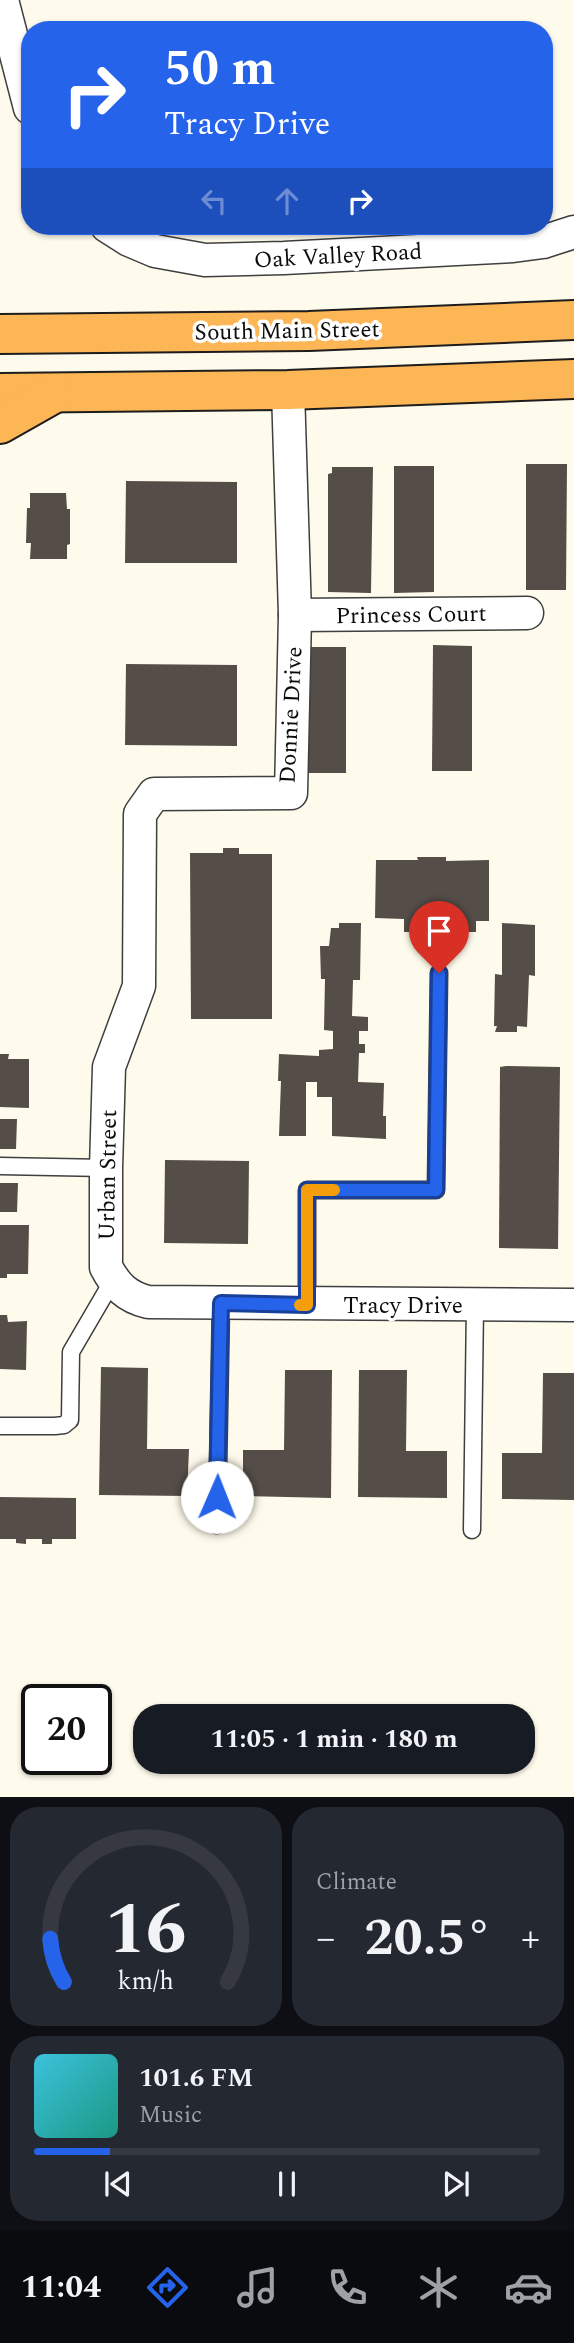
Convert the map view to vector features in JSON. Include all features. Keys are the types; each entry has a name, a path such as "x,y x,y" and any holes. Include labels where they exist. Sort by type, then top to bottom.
{"highway":[{"name":"South Main Street","path":"0,334 309,331 574,320"},
{"path":"0,393 288,390 574,379"},
{"path":"0,424 56,392"}],"street":[{"path":"2,0 21,73"},
{"name":"Oak Valley Road","path":"121,235 155,251 205,260 513,246 543,242 574,232"},
{"name":"Donnie Drive","path":"109,1067 139,986 139,814 154,794 291,793 295,615 288,390"},
{"name":"Princess Court","path":"295,615 527,613"},
{"name":"Urban Street","path":"109,1067 106,1267 113,1280"},
{"name":"Tracy Drive","path":"113,1280 127,1294 148,1302 574,1305"}],"lane":[{"path":"307,1305 307,1190 436,1190 439,973"},
{"path":"0,1166 106,1168"},
{"path":"0,1426 64,1425 70,1420 71,1352 113,1280"},
{"path":"217,1525 221,1303"},
{"path":"472,1530 475,1305"}],"building":[{"path":"526,464 567,464 566,590 526,590"},
{"path":"394,466 434,466 434,592 394,593"},
{"path":"332,467 373,467 371,593 328,592 328,474 332,473"},
{"path":"126,481 237,482 237,563 125,563"},
{"path":"30,493 66,493 67,509 70,509 67,559 30,559 31,543 26,543"},
{"path":"433,645 472,646 472,771 432,771"},
{"path":"306,647 346,647 346,773 306,773"},
{"path":"126,664 237,665 237,746 125,745"},
{"path":"223,848 239,848 239,854 272,854 272,1019 191,1019 190,853 223,853"},
{"path":"417,857 446,857 446,861 489,860 489,921 476,921 476,932 404,932 404,919 375,918 376,860 418,860"},
{"path":"339,923 361,923 360,980 353,980 352,1016 368,1017 368,1031 359,1031 359,1044 365,1044 365,1053 359,1053 358,1082 384,1083 383,1116 386,1116 386,1139 332,1136 332,1097 317,1097 317,1082 306,1082 306,1136 279,1136 279,1054 319,1056 319,1050 333,1049 333,1031 324,1030 325,979 321,979 320,946 329,946 331,928 339,928"},
{"path":"502,923 535,925 535,976 529,975 527,1027 517,1026 517,1032 495,1032 497,1026 494,1026 495,974 502,975"},
{"path":"0,1054 9,1054 8,1059 29,1059 29,1108 0,1107"},
{"path":"500,1067 560,1067 558,1249 499,1248"},
{"path":"0,1119 17,1119 16,1149 0,1149"},
{"path":"165,1160 249,1161 248,1244 164,1243"},
{"path":"0,1183 18,1183 17,1212 0,1212"},
{"path":"0,1225 29,1225 28,1274 7,1274 7,1278 0,1278"},
{"path":"0,1315 7,1315 8,1322 27,1321 26,1370 0,1369"},
{"path":"101,1367 148,1368 147,1449 189,1449 187,1496 99,1495"},
{"path":"285,1370 332,1370 331,1498 243,1496 243,1450 284,1450"},
{"path":"359,1370 407,1370 406,1451 447,1451 447,1498 358,1497"},
{"path":"543,1373 574,1373 574,1500 502,1499 502,1453 542,1453"},
{"path":"0,1497 76,1498 76,1539 52,1539 52,1544 42,1544 42,1539 26,1539 26,1544 16,1543 16,1539 0,1539"}],"slow traffic":[{"path":"300,1305 307,1305 307,1190 334,1190"}],"route":[{"path":"217,1497 221,1303 307,1305 307,1190 436,1190 439,973"}]}
